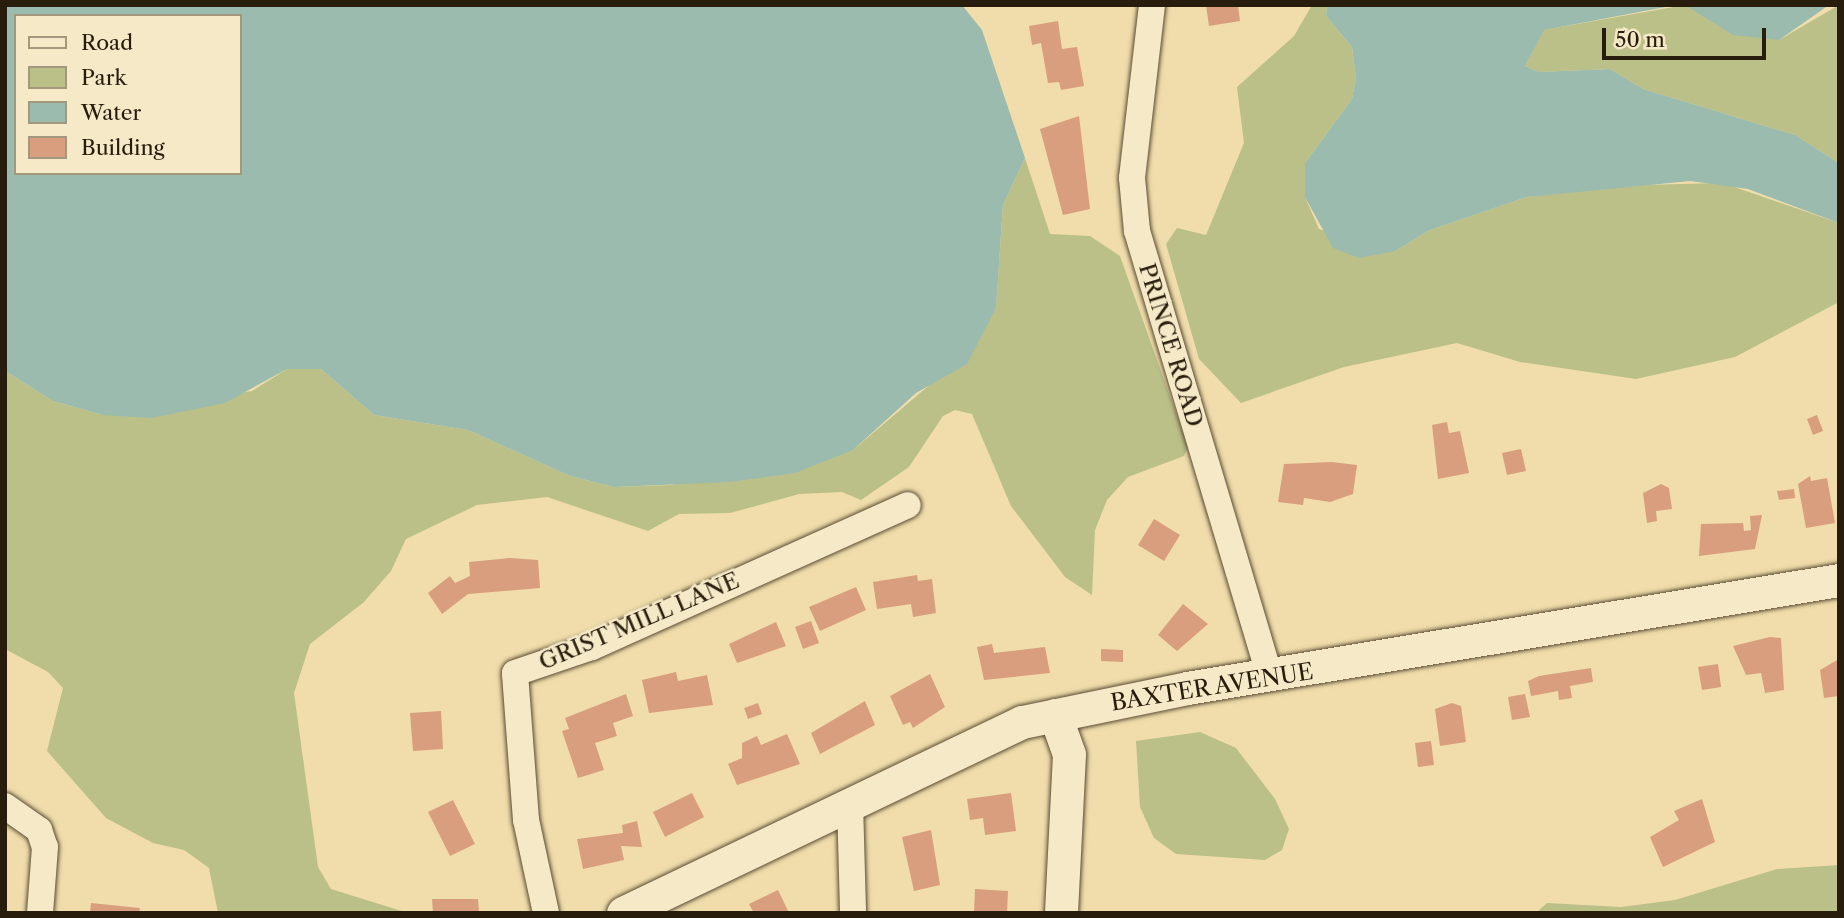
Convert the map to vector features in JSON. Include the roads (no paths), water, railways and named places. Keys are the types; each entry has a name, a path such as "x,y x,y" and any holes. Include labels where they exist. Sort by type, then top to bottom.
{"street":[{"name":"PRINCE ROAD","path":"1152,5 1132,178 1137,231 1270,677"},
{"name":"GRIST MILL LANE","path":"547,913 526,820 515,673 592,647 908,505"},
{"name":"BAXTER AVENUE","path":"623,913 978,740 1055,715 1839,580"},
{"path":"1055,715 1069,754 1061,913"},
{"path":"850,803 853,913"},
{"path":"6,806 39,830 45,847 40,913"}],"water":[{"path":"5,5 962,5 982,30 1025,158 1003,205 996,308 967,364 916,393 853,450 795,473 730,482 614,487 570,476 468,430 374,415 321,369 287,369 225,403 151,418 103,415 53,401 5,371"},
{"path":"1327,5 1676,5 1544,30 1525,66 1539,72 1610,69 1643,89 1795,135 1839,163 1839,223 1748,189 1690,181 1527,197 1430,230 1395,251 1359,258 1333,248 1305,197 1305,163 1352,99 1356,78 1352,47 1326,16"},
{"path":"1685,5 1829,5 1779,40 1733,35"}]}
